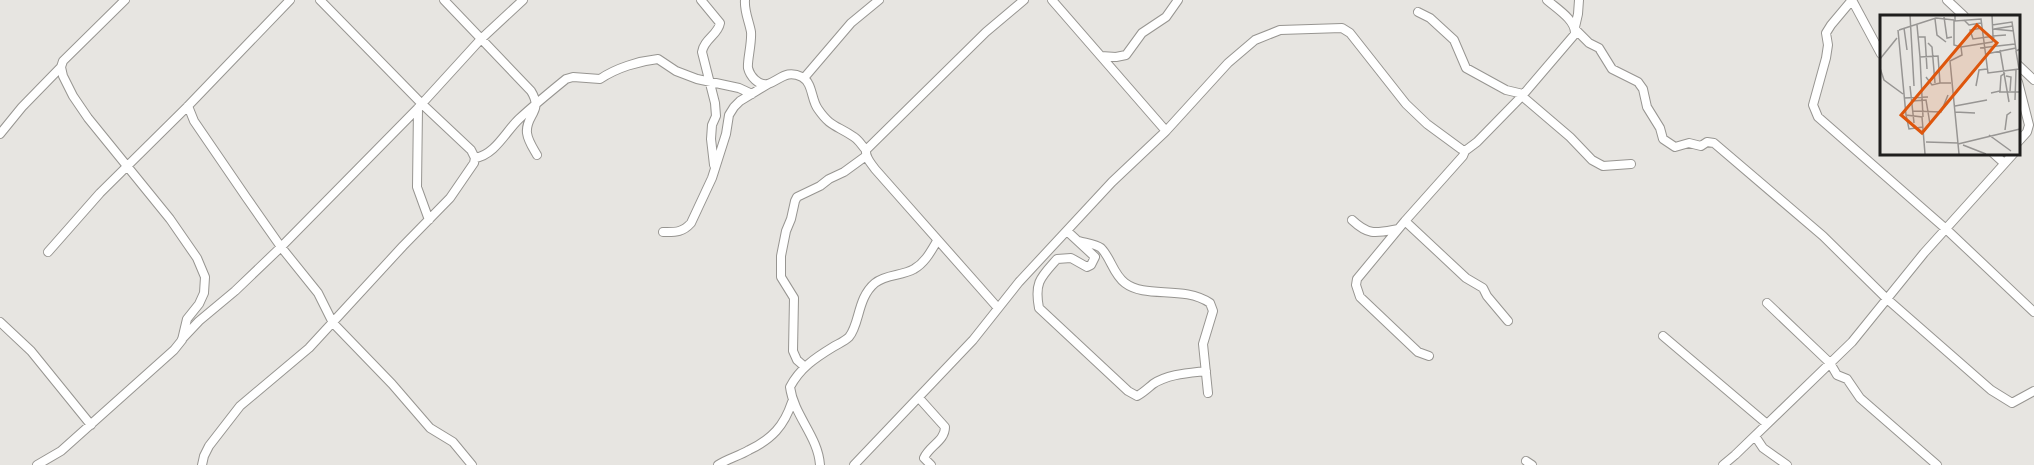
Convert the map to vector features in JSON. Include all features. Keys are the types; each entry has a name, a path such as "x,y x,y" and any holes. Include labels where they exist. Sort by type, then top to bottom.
{"street":[{"path":"0,134 22,107 61,68 63,61 125,0"},
{"path":"48,252 100,193 290,0"},
{"path":"320,0 419,106 466,145 475,158"},
{"path":"444,0 531,91 537,103 527,132 537,155"},
{"path":"37,465 61,452 174,350 199,321 235,291 281,247 481,39 523,0"},
{"path":"701,0 720,23 718,30 703,44 702,52 711,81 716,116 712,125 711,139 715,169"},
{"path":"746,0 752,45 748,68 753,78 760,83 768,84"},
{"path":"804,78 851,23 878,0"},
{"path":"805,367 797,360 793,351 794,298 784,283 780,271 786,231 797,197 844,172 866,153 987,32 1024,0"},
{"path":"1052,0 1166,131"},
{"path":"1101,56 1126,55 1142,33 1166,17 1178,0"},
{"path":"1547,0 1588,43 1599,48 1612,69 1638,82 1643,89 1647,107 1665,142 1675,147 1714,143 1823,236 1887,299 1991,390 2012,403 2034,391"},
{"path":"1429,356 1418,352 1360,297 1356,285 1358,279 1465,151 1477,142 1572,40 1579,0"},
{"path":"1880,52 1852,0 1826,33 1828,45 1826,58 1812,105 1818,117 1946,229 2034,312"},
{"path":"1947,0 1963,15"},
{"path":"1418,12 1430,18 1454,40 1466,68 1506,90 1522,95 1598,163 1604,166 1631,164"},
{"path":"854,465 973,340 998,308 1112,182 1166,131 1228,63 1255,40 1280,30 1342,28 1350,33 1406,104 1427,124 1465,151"},
{"path":"202,465 210,446 240,406 309,348 333,323 450,198 471,168 475,158 487,154 505,137 517,121 566,80 573,77 600,79 609,72 629,65 658,59 676,71 739,88 752,94"},
{"path":"2019,66 2034,80"},
{"path":"61,68 73,96 170,219 197,258 205,277 204,293 199,304 187,319 182,340"},
{"path":"663,232 679,232 685,229 704,196 726,134 729,115 734,107 777,78 790,74 804,78 810,86 817,107 827,121 856,138 937,241 998,308"},
{"path":"2019,86 2029,125 2027,132 2019,141"},
{"path":"188,106 194,121 281,247 318,293 333,323 392,384 430,428 453,442 471,465"},
{"path":"419,106 417,187 429,220"},
{"path":"2019,148 2034,131"},
{"path":"1993,154 2003,162"},
{"path":"2003,162 2007,154"},
{"path":"1723,465 1852,342 2003,162 2012,154"},
{"path":"1352,220 1362,230 1372,233 1398,229"},
{"path":"1405,221 1466,278 1483,288 1508,321"},
{"path":"1067,231 1095,257 1094,260 1087,267 1071,258 1057,259 1040,278 1037,296 1039,308 1128,391 1137,396 1163,379 1206,371"},
{"path":"820,465 812,436 792,402 790,387 805,367 849,336 859,309 871,287 877,281 918,266 937,241"},
{"path":"1078,241 1102,249 1114,271 1125,283 1138,289 1180,292 1210,303 1212,311 1203,344 1208,393"},
{"path":"1767,303 1830,363 1837,375 1847,379 1860,398 1937,465"},
{"path":"0,322 31,351 91,424"},
{"path":"1664,336 1767,424"},
{"path":"919,398 945,427 941,438 928,449 924,458 931,465"},
{"path":"718,465 750,450 773,435 786,419 792,402"},
{"path":"1755,436 1763,448 1787,465"}]}
